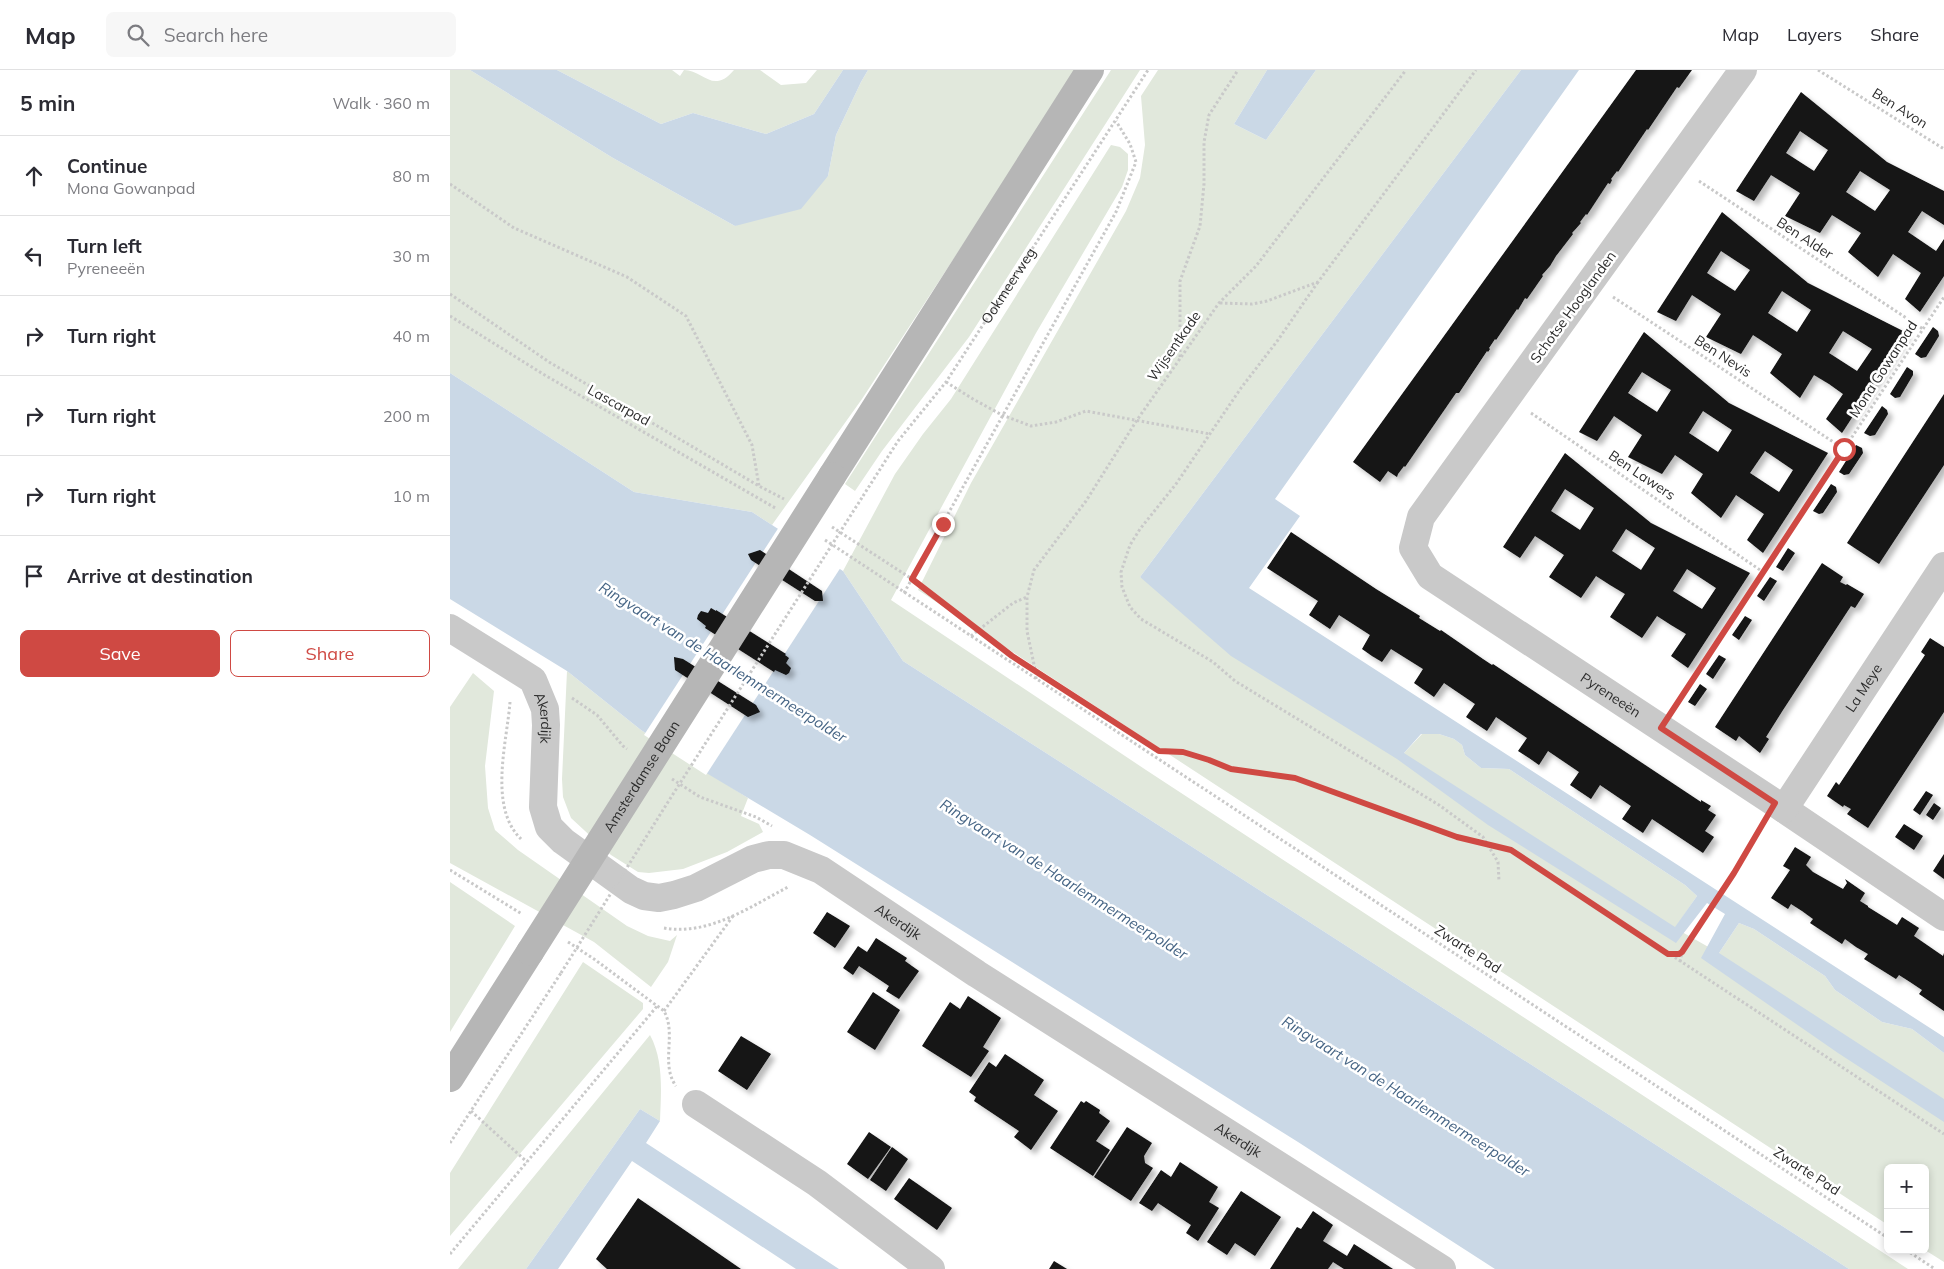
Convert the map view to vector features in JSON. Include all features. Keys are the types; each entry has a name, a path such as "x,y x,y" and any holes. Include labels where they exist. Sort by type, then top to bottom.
{"main road":[{"name":"Amsterdamse Baan","path":"450,1078 1090,70"}],"street":[{"name":"Schotse Hooglanden","path":"1413,548 1421,517 1743,70"},
{"name":"Pyreneeën","path":"1413,548 1430,576 1780,806 1944,917"},
{"name":"La Meye","path":"1780,806 1944,566"},
{"name":"Akerdijk","path":"450,628 532,680 545,709 543,807 549,826 563,841 631,890 644,896 659,898 674,895 696,888 753,859 769,855 784,855 820,870 986,979 1442,1269"},
{"path":"696,1104 817,1182 931,1269"}],"path":[{"name":"Ookmeerweg","path":"450,1143 561,973 898,441 946,382 1148,70"},
{"path":"1180,357 1180,281 1200,226 1204,184 1204,142 1208,115 1238,70"},
{"name":"Wijsentkade","path":"1036,679 1027,630 1027,597 1034,570 1086,501 1137,420 1219,303 1256,266 1406,70"},
{"path":"1476,70 1241,388 1176,484 1140,529 1130,546 1121,572 1122,587 1130,606 1141,619 1213,662 1235,681 1439,805 1483,837 1498,862 1499,881"},
{"name":"Ben Avon","path":"1818,70 1944,149"},
{"path":"904,593 1116,212 1136,162 1130,144 1116,121"},
{"name":"Ben Alder","path":"1675,166 1923,329"},
{"path":"450,184 514,228 627,278 686,316 752,445 759,486"},
{"path":"1219,303 1252,304 1267,301 1318,282"},
{"name":"Ben Nevis","path":"1590,282 1844,449"},
{"path":"450,294 549,362 759,486 788,500"},
{"name":"Mona Gowanpad","path":"1661,728 1944,297"},
{"name":"Lascarpad","path":"450,316 543,374 779,510"},
{"path":"946,382 973,400 1002,415 1031,426 1056,422 1086,411 1210,434"},
{"name":"Ben Lawers","path":"1508,398 1763,572"},
{"path":"855,541 912,579 1012,656 1159,751 1183,752 1231,769 1295,778 1442,832 1511,850 1944,1134"},
{"name":"Zwarte Pad","path":"848,555 1884,1235"},
{"path":"971,636 1013,603 1027,597"},
{"path":"1680,962 1682,952 1701,922 1780,806"},
{"path":"664,1010 733,915"},
{"path":"1668,954 1679,954 1682,952"},
{"path":"450,1254 658,1005 664,1010 669,1019 669,1063 674,1084 696,1104"},
{"path":"471,1111 527,1162"},
{"path":"1912,1254 1935,1269"}],"shaded area":[{"path":"450,70 470,70 613,158 735,226 828,176 836,135 868,70 1077,70 862,399 772,525 752,512 634,492 450,373"},
{"path":"557,70 672,70 680,76 684,70 714,81 720,81 734,70 760,70 781,85 806,83 817,70 843,70 814,114 766,134 693,113 661,124"},
{"path":"1111,70 1140,70 969,337 882,451 855,491 845,484"},
{"path":"1158,70 1267,70 1234,124 1266,140 1316,70 1521,70 1140,577 1404,753 1422,734 1439,734 1454,739 1462,745 1465,755 1481,768 1509,769 1685,885 1697,896 1675,928 1719,953 1739,923 1754,929 1825,976 1835,990 1882,1022 1912,1029 1944,1053 1944,1262 1929,1253 1929,1164 1884,1164 1884,1222 918,590 971,483 1126,211 1140,178 1145,145 1141,96"},
{"path":"1111,145 1120,147 1128,154 1128,170 1122,187 1036,333 891,600 1146,770 1908,1269 1849,1269 903,661 843,571 895,474 951,399"},
{"path":"567,671 641,730 748,798 741,816 759,824 763,832 727,852 683,869 649,873 638,872 611,855 571,818 563,797 562,779"},
{"path":"473,673 494,691 485,766 488,808 495,830 518,850 627,926 648,936 670,941 677,935 668,962 651,987 594,942 450,863 450,707"},
{"path":"450,882 515,926 450,1032"},
{"path":"583,962 643,1003 643,1009 450,1236 450,1173"},
{"path":"650,1035 660,1066 660,1121 640,1109 526,1269 458,1269"}],"water":[{"path":"470,70 557,70 661,124 693,113 766,134 814,114 843,70 868,70 836,135 828,176 801,209 735,226 613,158"},
{"path":"1267,70 1316,70 1266,140 1234,124"},
{"path":"1521,70 1579,70 1275,499 1300,516 1249,588 1944,1037 1944,1053 1912,1029 1882,1022 1835,990 1825,976 1754,929 1739,923 1719,953 1944,1099 1944,1122 1838,1053 1701,958 1725,914 1707,903 1676,943 1488,825 1397,759 1231,656 1140,577","holes":["1421,734 1439,734 1454,739 1462,745 1465,755 1481,768 1509,769 1685,885 1697,896 1675,927 1404,753"]},
{"name":"Ringvaart van de Haarlemmermeerpolder","path":"450,373 634,492 752,512 843,571 903,661 1849,1269 1495,1269 1298,1142 810,835 703,771 641,730 567,671 450,599"},
{"path":"640,1109 660,1121 646,1143 839,1269 796,1269 632,1161 558,1269 526,1269"}],"pier":[{"path":"779,527 841,567 706,775 644,735"}],"building":[{"path":"1636,70 1692,70 1679,88 1677,87 1618,172 1611,179 1610,184 1608,183 1527,299 1525,298 1495,339 1488,352 1459,393 1456,393 1405,467 1397,477 1388,471 1380,482 1353,462"},
{"path":"1801,92 1887,162 1944,191 1944,225 1922,211 1908,232 1936,251 1944,239 1944,276 1920,312 1905,299 1921,273 1893,254 1878,277 1848,252 1861,233 1832,215 1820,233 1785,216 1800,193 1771,175 1754,201 1736,191","holes":["1800,131 1828,150 1814,171 1786,153","1860,171 1890,190 1875,211 1846,192"]},
{"path":"1722,212 1808,283 1907,333 1842,433 1826,419 1843,394 1829,384 1814,375 1800,398 1770,373 1782,354 1767,344 1753,335 1741,354 1706,337 1721,314 1692,295 1676,321 1657,312","holes":["1721,251 1750,270 1735,291 1707,273","1782,291 1811,310 1797,332 1768,313","1843,331 1872,349 1857,371 1829,353"]},
{"path":"1933,327 1938,331 1939,336 1926,357 1921,358 1915,354"},
{"path":"1644,332 1729,403 1828,453 1763,553 1747,540 1764,514 1736,495 1721,518 1691,493 1703,474 1675,455 1662,474 1628,457 1642,435 1614,416 1597,441 1579,432","holes":["1642,372 1671,390 1657,412 1628,393","1703,411 1732,430 1718,452 1689,433","1765,451 1793,470 1779,492 1750,473"]},
{"path":"1907,367 1913,371 1913,375 1900,397 1895,398 1890,394"},
{"path":"1944,394 1944,465 1879,564 1847,543"},
{"path":"1882,406 1887,410 1888,414 1875,435 1870,436 1864,433"},
{"path":"1856,445 1862,448 1863,453 1849,474 1844,475 1839,472"},
{"path":"1565,453 1651,523 1750,573 1688,668 1671,656 1686,634 1657,616 1642,638 1610,617 1625,594 1596,576 1581,598 1549,577 1564,555 1535,536 1520,558 1503,547","holes":["1565,489 1594,508 1580,530 1551,511","1626,529 1655,548 1641,570 1612,551","1687,569 1716,588 1702,609 1673,591"]},
{"path":"1831,484 1836,487 1837,492 1823,513 1819,514 1813,511"},
{"path":"1291,532 1701,802 1701,800 1711,806 1708,810 1716,815 1705,831 1714,837 1703,853 1652,819 1643,833 1622,819 1631,806 1600,785 1591,799 1570,785 1579,772 1548,751 1539,765 1518,751 1527,738 1496,717 1487,731 1466,717 1475,704 1444,683 1434,697 1414,683 1423,669 1391,649 1382,662 1372,656 1362,649 1370,635 1339,615 1330,629 1309,615 1318,601 1267,568"},
{"path":"1788,548 1795,553 1783,571 1776,567"},
{"path":"760,550 822,591 823,601 815,601 751,560 748,554"},
{"path":"1822,563 1843,577 1840,582 1864,594 1855,608 1851,606 1766,737 1769,739 1760,753 1739,736 1736,741 1715,727"},
{"path":"1770,577 1777,581 1764,601 1757,596"},
{"path":"711,608 786,654 789,658 786,663 791,668 789,673 786,675 775,670 774,672 705,628 706,626 697,619 698,615 701,611 708,613"},
{"path":"1745,616 1752,620 1739,640 1732,635"},
{"path":"1930,638 1944,647 1944,712 1868,828 1847,814 1851,809 1844,805 1843,807 1827,796 1836,782 1839,785 1925,655 1921,652"},
{"path":"1719,655 1726,659 1713,679 1706,674"},
{"path":"674,657 683,659 756,705 760,712 748,717 675,670"},
{"path":"1700,684 1707,689 1695,706 1688,702"},
{"path":"1926,791 1933,795 1920,815 1913,810"},
{"path":"1934,803 1941,808 1933,820 1926,815"},
{"path":"1904,824 1923,836 1914,850 1895,837"},
{"path":"1795,847 1811,857 1806,865 1813,872 1843,889 1847,883 1845,879 1865,893 1860,901 1868,907 1897,925 1902,917 1919,928 1914,936 1943,956 1944,953 1944,1011 1919,994 1922,990 1910,982 1899,975 1896,979 1864,959 1868,954 1845,939 1842,944 1810,923 1813,919 1791,904 1788,909 1771,898 1790,870 1783,866"},
{"path":"1944,854 1944,879 1933,871"},
{"path":"827,912 850,926 835,948 813,933"},
{"path":"876,938 907,958 905,961 919,971 899,999 886,991 889,986 859,966 853,975 843,968 858,946 867,952"},
{"path":"873,992 900,1010 875,1050 847,1032"},
{"path":"968,996 1001,1018 983,1047 989,1051 971,1077 922,1046 950,1002 960,1009"},
{"path":"741,1036 771,1054 747,1090 718,1071"},
{"path":"1005,1054 1044,1080 1034,1095 1058,1111 1031,1150 1014,1137 1019,1131 974,1101 976,1097 969,1092 989,1062 996,1067"},
{"path":"1081,1101 1084,1103 1086,1101 1100,1110 1099,1113 1110,1121 1096,1141 1110,1150 1093,1176 1050,1148"},
{"path":"1127,1127 1152,1143 1144,1156 1145,1163 1153,1168 1131,1201 1094,1177"},
{"path":"869,1132 891,1147 868,1179 847,1164"},
{"path":"892,1147 908,1159 886,1191 870,1180"},
{"path":"1180,1162 1218,1187 1209,1202 1219,1208 1198,1241 1186,1233 1191,1225 1158,1203 1152,1211 1139,1203 1161,1170 1171,1177"},
{"path":"909,1178 952,1208 937,1230 894,1199"},
{"path":"1241,1191 1281,1217 1255,1256 1235,1243 1227,1255 1207,1242"},
{"path":"638,1198 741,1269 607,1269 596,1259"},
{"path":"1313,1211 1333,1225 1323,1241 1347,1256 1354,1244 1393,1269 1344,1269 1333,1262 1328,1269 1270,1269 1297,1227 1301,1229"},
{"path":"1054,1261 1067,1269 1049,1269"}],"route":[{"path":"943,524 912,579 1012,656 1159,751 1183,752 1231,769 1295,778 1457,837 1511,850 1668,954 1679,954 1734,873 1775,803 1661,728 1844,449"}]}
